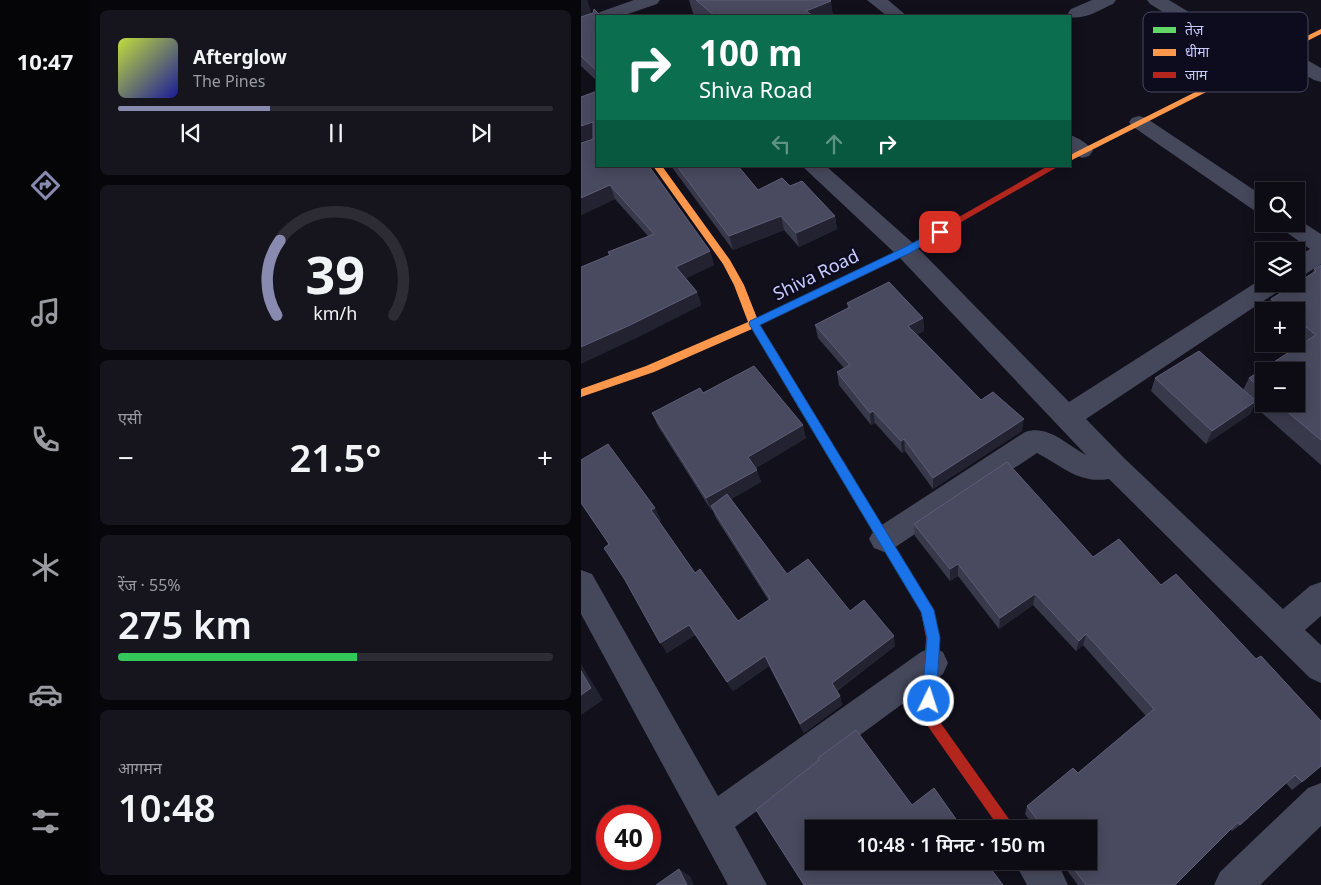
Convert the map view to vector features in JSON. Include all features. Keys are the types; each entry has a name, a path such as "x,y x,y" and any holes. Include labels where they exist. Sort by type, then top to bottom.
{"street":[{"path":"876,0 898,15"},
{"path":"1077,13 1107,0"},
{"path":"1156,0 1176,12"},
{"path":"611,15 641,6"},
{"path":"1308,37 1321,30"},
{"path":"1308,69 1321,76"},
{"path":"1074,150 1139,122 1198,92"},
{"path":"1139,122 1255,201"},
{"path":"658,167 727,262 739,285 754,324 927,610 933,638 929,701 934,725 1003,820"},
{"path":"814,167 907,251 1113,466 1321,667"},
{"name":"Shiva Road","path":"581,393 650,369 754,324 907,251 1053,167"},
{"path":"1302,232 1321,244"},
{"path":"1305,262 1321,252"},
{"path":"1067,417 1261,292"},
{"path":"884,539 1035,440 1046,442 1085,468 1096,469 1113,466"},
{"path":"581,584 748,885"},
{"path":"1283,630 1321,596"},
{"path":"713,821 932,663"},
{"path":"1233,885 1321,801"},
{"path":"1038,870 1049,885"}],"building":[{"path":"696,0 831,1 806,11 812,15 714,15"},
{"path":"594,9 600,15 596,15 596,70 581,56 581,17 593,13"},
{"path":"596,91 596,167 650,167 710,251 676,267 697,292 581,347 581,267 610,255 608,252 654,234 610,185 581,198 581,143 593,139 593,122 581,126 581,97"},
{"path":"678,167 739,167 758,190 782,178 790,186 802,181 835,216 796,233 781,216 729,236"},
{"path":"1321,265 1321,440 1288,412 1305,412 1305,362 1274,362 1290,352 1305,352 1305,342 1316,335 1305,326 1305,302 1275,302 1271,299 1282,292 1305,292 1305,278 1316,271 1314,269"},
{"path":"889,282 923,318 908,326 981,400 993,392 1024,419 933,478 904,439 901,441 873,411 870,413 837,372 850,365 815,325 850,307 847,303"},
{"path":"1199,351 1255,402 1212,431 1155,378"},
{"path":"754,366 803,425 748,457 757,470 706,498 652,413 700,388 703,393"},
{"path":"1255,374 1255,384 1249,378"},
{"path":"608,444 655,508 651,510 695,573 700,569 738,621 770,599 711,506 727,494 787,574 808,559 850,611 864,600 894,636 832,683 840,696 800,724 765,656 727,682 689,625 660,643 625,580 604,548 609,544 581,503 581,460"},
{"path":"1007,462 1093,557 1119,539 1161,585 1176,574 1256,659 1261,656 1321,721 1321,766 1302,782 1295,775 1240,825 1238,822 1175,885 1086,885 1075,870 1097,870 1097,820 1037,820 1027,806 1073,768 1078,773 1154,709 1086,634 1079,641 1035,594 1000,618 958,564 950,569 914,524"},
{"path":"581,671 591,688 581,695"},
{"path":"856,730 912,805 934,788 957,820 805,820 805,870 992,870 1003,885 804,885 756,810 819,760 818,758"},
{"path":"679,869 687,885 656,885"}],"traffic: fast":[{"path":"803,405 907,578"}],"traffic: slow":[{"path":"1308,38 1321,31"},
{"path":"1071,157 1200,92"},
{"path":"658,167 727,262 739,285 754,324 803,405"},
{"path":"581,393 650,369 754,324 892,258"}],"traffic: jam":[{"path":"892,258 1053,167"},
{"path":"907,578 927,610 933,638 929,701 934,725 1003,820"}],"route":[{"path":"929,701 933,638 927,610 754,324 907,251 940,232"}]}
